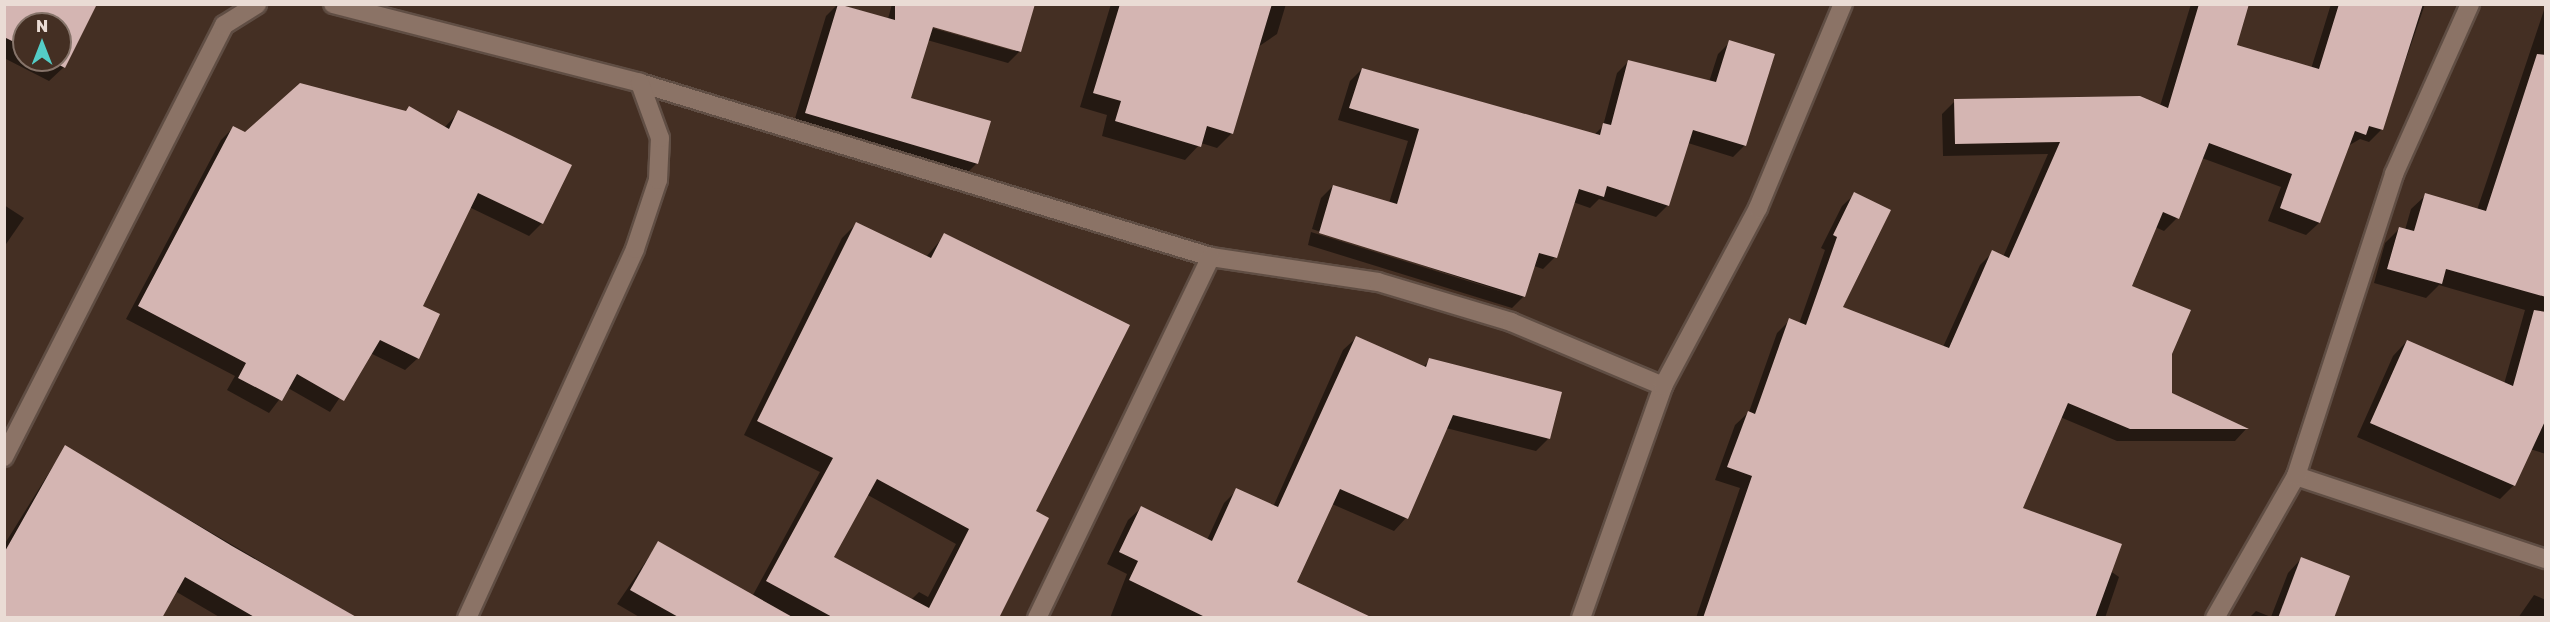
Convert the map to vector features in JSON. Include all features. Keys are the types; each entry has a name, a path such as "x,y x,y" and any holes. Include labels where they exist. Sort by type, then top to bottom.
{"street":[{"path":"4,457 224,25 257,4"},
{"path":"333,4 640,83 1211,257 1378,282 1511,322 1663,386"},
{"path":"1581,618 1663,386 1758,208 1843,4"},
{"path":"2215,618 2296,477 2394,174 2470,4"},
{"path":"467,618 635,249 658,180 660,138 640,83"},
{"path":"1037,618 1211,257"},
{"path":"2296,477 2546,559"}],"building":[{"path":"4,4 97,4 72,54 72,12 12,12 12,41 4,37"},
{"path":"838,4 895,20 895,4 1035,4 1021,52 933,27 911,98 991,121 978,164 805,113"},
{"path":"1120,4 1272,4 1233,134 1207,126 1201,147 1115,121 1121,101 1093,93"},
{"path":"2199,4 2249,4 2237,45 2319,69 2339,4 2423,4 2383,130 2369,126 2366,135 2355,131 2320,223 2280,208 2292,174 2209,143 2179,219 2163,212 2132,286 2191,310 2172,354 2172,393 2249,429 2130,429 2068,403 2023,508 2122,544 2095,618 1703,618 1752,476 1727,467 1748,411 1755,414 1789,318 1806,325 1837,237 1833,235 1854,192 1891,210 1843,307 1949,348 1992,250 2009,258 2060,142 1955,144 1954,99 2140,96 2168,108"},
{"path":"1729,40 1775,54 1746,146 1693,130 1669,206 1607,186 1604,197 1579,189 1557,258 1539,253 1525,297 1319,233 1333,185 1397,204 1419,129 1349,108 1362,68 1600,135 1603,123 1611,125 1628,60 1716,82"},
{"path":"2537,54 2546,55 2546,297 2446,269 2442,284 2387,269 2399,227 2414,231 2425,193 2486,211"},
{"path":"300,83 406,111 409,106 449,129 458,110 572,165 543,224 478,193 423,306 440,314 419,359 380,340 344,401 297,374 282,401 238,378 246,363 138,306 233,126 245,132"},
{"path":"856,222 931,258 944,233 1130,325 1036,511 1049,518 999,618 834,618 766,581 833,458 757,421","holes":["877,479 969,529 929,608 834,557"]},
{"path":"2534,310 2546,312 2546,419 2515,486 2370,423 2407,340 2513,386"},
{"path":"1356,336 1426,367 1429,358 1562,392 1550,439 1453,415 1408,519 1340,489 1297,582 1373,618 1207,618 1129,580 1138,561 1119,552 1141,506 1212,541 1236,488 1278,507"},
{"path":"65,445 232,546 358,618 256,618 185,577 162,618 4,618 4,553"},
{"path":"658,541 794,618 680,618 630,590"},
{"path":"2301,557 2350,576 2334,618 2278,618"}]}
